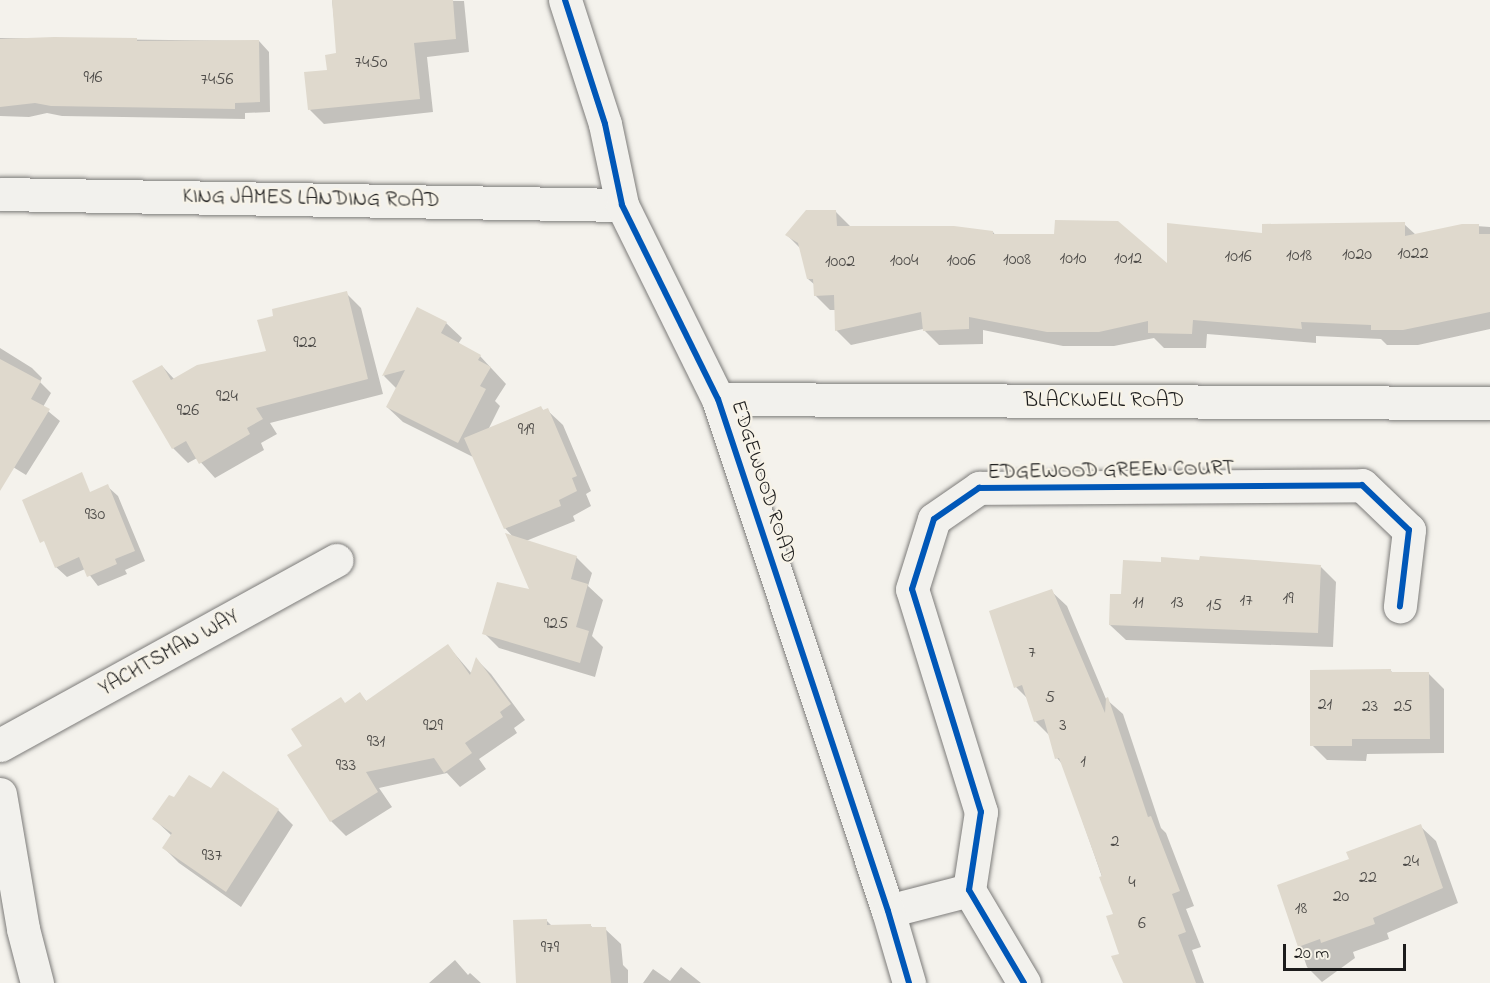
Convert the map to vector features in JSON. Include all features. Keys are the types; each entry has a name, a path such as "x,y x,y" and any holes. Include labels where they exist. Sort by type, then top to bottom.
{"street":[{"name":"EDGEWOOD ROAD","path":"565,0 605,124 622,204 718,399 888,911 909,983"},
{"name":"KING JAMES LANDING ROAD","path":"0,194 622,204"},
{"name":"BLACKWELL ROAD","path":"718,399 1490,403"},
{"name":"EDGEWOOD GREEN COURT","path":"969,890 981,812 912,589 934,519 979,488 1362,485 1409,530 1400,606"},
{"name":"YACHTSMAN WAY","path":"0,745 337,560"},
{"path":"0,794 23,929 37,983"},
{"path":"888,911 969,890 1024,983"}],"building":[{"path":"332,0 453,0 456,39 414,43 420,99 308,110 304,72 327,70 325,55 336,53"},
{"path":"137,38 137,41 259,40 260,102 235,103 235,109 51,106 35,103 0,107 0,39"},
{"path":"806,210 836,210 837,226 954,226 993,231 993,234 1054,234 1055,220 1118,221 1167,263 1167,223 1262,233 1262,224 1405,222 1405,236 1462,224 1479,224 1479,234 1490,234 1490,312 1403,330 1371,330 1371,325 1301,322 1302,329 1193,320 1192,334 1148,333 1148,321 1099,332 1047,332 969,317 969,329 923,331 921,312 835,331 834,295 814,296 813,279 807,279 798,243 785,235"},
{"path":"347,291 368,379 256,408 263,419 247,428 250,434 199,464 186,441 172,449 132,381 162,365 171,380 197,365 266,351 257,320 273,316 272,309"},
{"path":"417,307 447,322 441,333 481,355 478,360 491,367 480,386 486,389 458,443 386,407 405,370 382,376"},
{"path":"0,359 41,381 31,399 50,409 0,491"},
{"path":"541,406 543,410 548,408 577,476 572,478 577,491 559,500 561,506 504,529 464,438"},
{"path":"82,472 90,492 108,484 135,551 115,559 117,564 87,577 79,557 55,568 44,541 40,543 22,500"},
{"path":"505,533 577,556 571,579 588,584 576,627 589,631 580,663 482,634 497,582 529,589"},
{"path":"1200,556 1321,565 1318,633 1109,625 1110,594 1121,594 1123,560 1161,562 1161,557 1199,560"},
{"path":"1052,589 1105,713 1108,697 1148,817 1151,816 1180,891 1172,894 1186,932 1178,935 1196,983 1123,983 1111,956 1119,954 1106,916 1113,914 1099,877 1102,876 1059,758 1055,759 1044,719 1034,722 1022,685 1014,688 989,611"},
{"path":"448,644 470,675 476,657 511,704 500,712 503,717 465,743 472,753 444,773 434,758 366,772 378,792 330,822 287,755 302,746 291,729 341,697 345,703 360,692 366,701"},
{"path":"1391,669 1391,672 1429,672 1430,739 1352,739 1352,746 1310,746 1310,670"},
{"path":"223,771 279,809 226,892 162,848 172,833 152,819 169,795 174,797 189,775 211,788"},
{"path":"1421,824 1443,888 1373,918 1375,924 1321,943 1320,939 1298,947 1277,885 1349,859 1346,852"},
{"path":"547,919 547,925 591,924 591,927 606,927 611,983 516,983 513,920"}],"cycle path":[{"path":"565,0 605,124 622,205 718,399 888,911 909,983"},
{"path":"1024,983 969,890 981,812 912,589 934,519 979,488 1362,485 1409,530 1400,606"}]}
